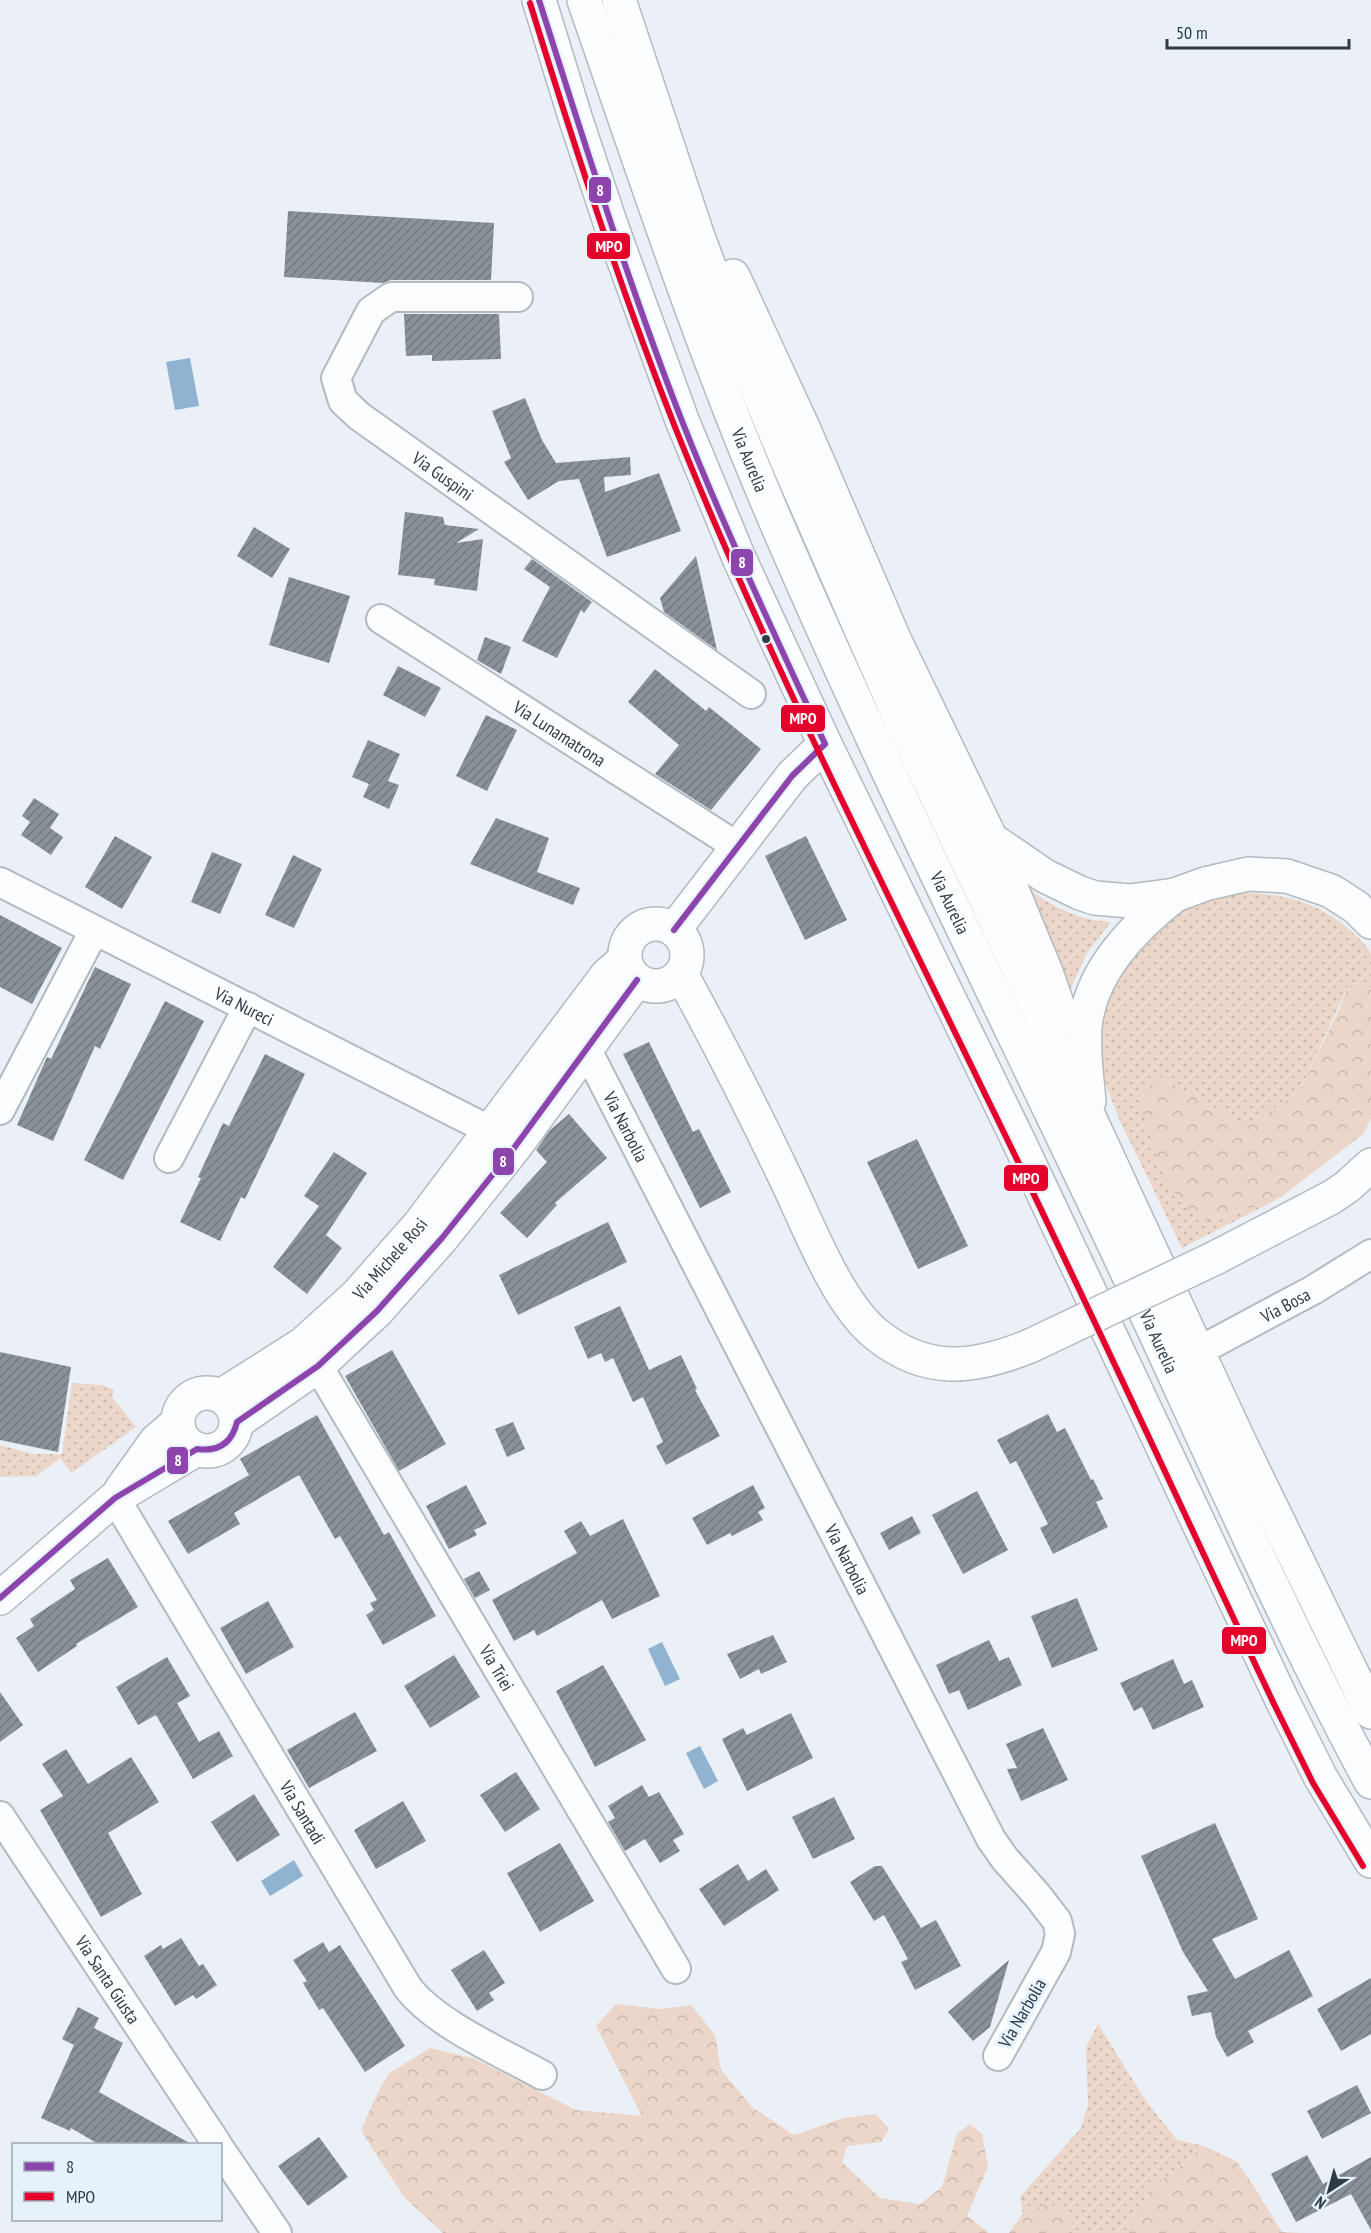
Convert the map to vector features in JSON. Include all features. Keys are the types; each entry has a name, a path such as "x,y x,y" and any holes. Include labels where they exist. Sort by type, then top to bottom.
{"main road":[{"path":"539,0 604,206 682,420 739,558 825,744 1020,1143 1282,1700 1321,1778 1371,1861"},
{"name":"Via Aurelia","path":"584,0 692,310 733,416 804,585 860,710 1269,1575 1371,1782"},
{"name":"Via Aurelia","path":"619,0 697,234 730,324 902,723 1091,1120 1197,1352 1371,1712"},
{"path":"630,35 705,215 797,414 889,628 991,839 1054,994 1091,1120"},
{"path":"674,930 792,776 825,744"},
{"path":"991,839 1045,876 1088,896 1113,901 1130,901 1175,895 1205,884 1248,874 1287,876 1332,891 1356,907 1371,922"},
{"path":"1091,1120 1085,1032 1094,992 1102,975 1137,927 1175,895"},
{"path":"655,923 674,930 681,937 688,955 686,965 674,981 655,987 631,970 625,949 628,939 635,931 655,923"},
{"name":"Via Michele Rosi","path":"229,1409 318,1366 377,1311 441,1239 514,1148 587,1050 631,970"},
{"name":"Via Michele Rosi","path":"229,1409 357,1295 419,1225 607,975 631,970"},
{"path":"681,974 729,1060 837,1284 862,1321 889,1344 923,1360 940,1364 975,1364 1030,1346 1215,1258 1332,1197 1356,1180 1371,1165"},
{"name":"Via Michele Rosi","path":"0,1598 115,1498 197,1449 206,1451 224,1446 235,1431 229,1409 204,1392 188,1399 182,1405 177,1423 156,1441 115,1498"},
{"path":"177,1423 183,1439 197,1449"}],"street":[{"name":"Via Guspini","path":"518,297 391,297 371,311 336,378 343,401 359,416 751,694"},
{"name":"Via Lunamatrona","path":"381,619 738,847"},
{"name":"Via Nureci","path":"0,882 490,1131"},
{"path":"0,1110 94,931"},
{"path":"169,1158 248,1007"},
{"name":"Via Narbolia","path":"587,1050 991,1839 1057,1921 1060,1934 1056,1952 998,2056"},
{"name":"Via Bosa","path":"1197,1352 1313,1290 1371,1254"},
{"name":"Via Triei","path":"318,1366 676,1969"},
{"name":"Via Santadi","path":"115,1498 408,1988 424,2005 445,2021 542,2075"},
{"name":"Via Santa Giusta","path":"0,1816 216,2143"},
{"path":"222,2153 277,2233"}],"green space":[{"path":"1020,883 1062,910 1098,921 1111,922 1087,953 1070,990"},
{"path":"1240,893 1272,895 1302,902 1342,923 1370,952 1371,988 1350,982 1299,1092 1247,1126 1160,1077 1211,1221 1280,1198 1182,1248 1120,1121 1103,1077 1093,1028 1141,932 1187,907"},
{"path":"1350,982 1371,988 1371,1118 1364,1133 1280,1198 1211,1221 1195,1218 1164,1178 1138,1098 1160,1077 1247,1126 1299,1092"},
{"path":"72,1383 102,1385 114,1390 112,1397 136,1427 71,1473 60,1458 37,1476 0,1477 0,1445 33,1454 62,1454"},
{"path":"616,2004 661,2009 691,2005 715,2035 721,2070 752,2107 794,2135 844,2118 876,2114 889,2129 881,2142 847,2146 842,2162 880,2198 920,2204 942,2187 957,2134 970,2124 982,2134 988,2167 967,2216 989,2233 443,2233 404,2197 361,2131 388,2074 430,2048 473,2058 576,2110 642,2116 596,2026"},
{"path":"1098,2024 1146,2101 1177,2140 1204,2146 1155,2186 1130,2217 1129,2233 1072,2233 1071,2218 1049,2203 1023,2213 1020,2197 1081,2128 1088,2104 1086,2047"},
{"path":"1204,2146 1236,2161 1282,2232 1302,2233 1129,2233 1130,2217 1155,2186"},
{"path":"1049,2203 1071,2218 1072,2233 1009,2233 1023,2213"}],"water":[{"path":"190,358 199,406 175,410 166,362"},
{"path":"662,1642 680,1679 665,1686 648,1649"},
{"path":"700,1746 718,1781 704,1789 686,1753"},
{"path":"294,1860 303,1876 270,1896 261,1881"}],"building":[{"path":"288,211 494,223 491,280 391,280 383,283 284,277"},
{"path":"404,314 499,314 501,359 432,361 432,355 406,356"},
{"path":"525,398 542,440 556,463 630,457 631,475 604,477 605,492 659,473 681,531 607,557 579,479 559,481 528,500 504,462 511,458 492,411"},
{"path":"405,512 443,517 445,525 479,529 456,543 483,539 477,591 434,585 435,579 398,575"},
{"path":"254,527 290,549 272,578 237,556"},
{"path":"696,556 717,650 664,612 660,598"},
{"path":"532,559 592,602 584,613 581,610 557,658 522,641 550,587 524,569"},
{"path":"289,577 350,596 329,663 269,645"},
{"path":"485,637 511,647 501,674 477,660"},
{"path":"398,666 441,688 425,717 383,695"},
{"path":"655,669 706,711 709,707 761,749 711,810 655,774 679,745 628,702"},
{"path":"486,715 517,730 487,791 456,776"},
{"path":"368,740 400,754 388,781 399,785 389,809 363,797 369,784 352,777"},
{"path":"34,798 59,814 50,828 63,837 51,855 21,835 30,822 22,816"},
{"path":"496,818 549,838 537,872 580,888 573,905 470,864"},
{"path":"115,836 152,857 122,909 85,887"},
{"path":"806,836 847,920 805,940 765,856"},
{"path":"212,852 242,864 220,914 191,902"},
{"path":"293,855 322,869 294,928 265,915"},
{"path":"0,915 62,948 32,1004 0,987"},
{"path":"95,967 131,984 100,1049 95,1046 53,1141 17,1125 47,1057 51,1059"},
{"path":"165,1001 204,1021 123,1180 84,1160"},
{"path":"649,1042 693,1132 699,1129 731,1192 700,1208 623,1054"},
{"path":"265,1054 305,1074 245,1199 241,1197 220,1241 180,1222 223,1123 229,1126"},
{"path":"569,1114 607,1158 555,1203 557,1205 527,1238 500,1213 547,1162 536,1150 550,1130"},
{"path":"917,1139 968,1246 918,1269 867,1162"},
{"path":"334,1152 367,1173 326,1235 342,1248 307,1294 273,1267 319,1206 304,1196"},
{"path":"608,1222 627,1262 518,1315 499,1275"},
{"path":"620,1306 649,1370 681,1355 697,1389 695,1390 720,1436 666,1465 656,1446 663,1442 643,1397 633,1402 613,1358 605,1362 601,1353 588,1359 574,1327"},
{"path":"392,1350 446,1444 399,1471 345,1376"},
{"path":"0,1352 71,1367 58,1452 0,1440"},
{"path":"1048,1414 1057,1432 1065,1428 1091,1480 1093,1479 1103,1499 1096,1502 1108,1527 1053,1554 1040,1528 1048,1524 1016,1461 1010,1464 997,1440"},
{"path":"317,1415 384,1535 389,1532 436,1616 383,1645 366,1615 374,1610 370,1603 377,1600 340,1536 335,1539 299,1475 234,1513 240,1524 188,1554 168,1521 249,1475 240,1459"},
{"path":"513,1422 525,1449 507,1457 495,1429"},
{"path":"466,1485 487,1524 474,1530 477,1535 449,1549 426,1506"},
{"path":"753,1485 765,1508 758,1512 763,1520 732,1536 730,1533 707,1545 692,1518"},
{"path":"977,1491 1008,1550 963,1574 932,1515"},
{"path":"912,1516 921,1533 889,1550 880,1533"},
{"path":"623,1519 660,1596 612,1619 602,1600 537,1636 534,1630 514,1641 492,1600 577,1553 564,1531 581,1521 590,1536"},
{"path":"108,1558 138,1607 76,1644 77,1646 38,1672 16,1638 34,1626 30,1619 75,1589 70,1580"},
{"path":"479,1571 490,1590 475,1598 464,1579"},
{"path":"1077,1598 1098,1650 1052,1668 1031,1616"},
{"path":"268,1601 294,1647 246,1674 220,1628"},
{"path":"773,1635 787,1662 761,1674 759,1669 740,1679 727,1654"},
{"path":"989,1640 999,1661 1009,1657 1022,1685 968,1710 959,1690 949,1694 936,1665"},
{"path":"454,1655 480,1697 430,1728 404,1686"},
{"path":"167,1657 190,1696 177,1703 199,1742 219,1731 233,1756 193,1779 156,1715 138,1725 116,1687"},
{"path":"1173,1659 1184,1684 1192,1680 1204,1707 1153,1730 1142,1707 1134,1711 1120,1683"},
{"path":"603,1665 646,1740 595,1767 556,1691"},
{"path":"0,1692 23,1725 0,1742"},
{"path":"355,1712 377,1751 309,1788 287,1750"},
{"path":"791,1713 813,1758 747,1791 722,1739 743,1728 747,1735"},
{"path":"1043,1728 1068,1780 1021,1801 1007,1769 1017,1768 1006,1744"},
{"path":"66,1749 88,1784 131,1757 159,1802 108,1833 142,1894 101,1917 40,1810 63,1796 42,1764"},
{"path":"516,1772 540,1809 505,1832 480,1795"},
{"path":"642,1785 649,1797 659,1792 684,1834 673,1840 680,1851 660,1863 645,1839 625,1851 608,1822 615,1818 608,1806"},
{"path":"254,1794 280,1835 237,1862 211,1822"},
{"path":"834,1797 855,1839 813,1859 792,1817"},
{"path":"403,1801 426,1841 376,1869 354,1830"},
{"path":"1215,1823 1258,1919 1212,1939 1235,1979 1289,1950 1313,1996 1248,2031 1254,2042 1227,2057 1216,2037 1211,2012 1192,2016 1187,1996 1208,1991 1183,1952 1141,1856"},
{"path":"560,1843 594,1901 540,1932 507,1873"},
{"path":"738,1864 748,1881 766,1869 779,1890 724,1926 699,1889"},
{"path":"875,1866 882,1866 921,1928 936,1920 961,1966 915,1990 901,1962 908,1959 884,1915 874,1921 850,1882"},
{"path":"181,1938 199,1966 203,1964 217,1985 196,1999 193,1995 175,2006 144,1956 161,1945 163,1949"},
{"path":"323,1942 329,1952 340,1945 405,2046 365,2072 323,2008 319,2010 303,1983 307,1981 293,1960"},
{"path":"484,1950 505,1983 489,1993 494,2000 477,2011 451,1970"},
{"path":"1009,1960 990,2027 973,2041 948,2012"},
{"path":"1371,1978 1371,2034 1341,2051 1317,2009"},
{"path":"78,2007 99,2018 94,2028 123,2043 99,2092 189,2143 97,2143 71,2128 70,2131 41,2118 74,2045 62,2039"},
{"path":"1357,2085 1371,2113 1322,2139 1307,2111"},
{"path":"319,2137 348,2177 308,2206 278,2166"},
{"path":"1307,2155 1323,2184 1371,2157 1371,2230 1351,2194 1296,2222 1271,2174"}],"transit line":[{"name":"8","path":"539,0 590,159 662,369 698,462 733,543 825,744"},
{"name":"MPO","path":"530,3 635,322 675,427 747,597 824,764 1059,1247 1274,1704 1313,1783 1363,1866"},
{"name":"8","path":"674,930 792,776 825,744"},
{"name":"8","path":"0,1598 115,1498 197,1449 212,1449 228,1441 237,1422 318,1366 377,1311 442,1238 514,1148 637,980"}]}
